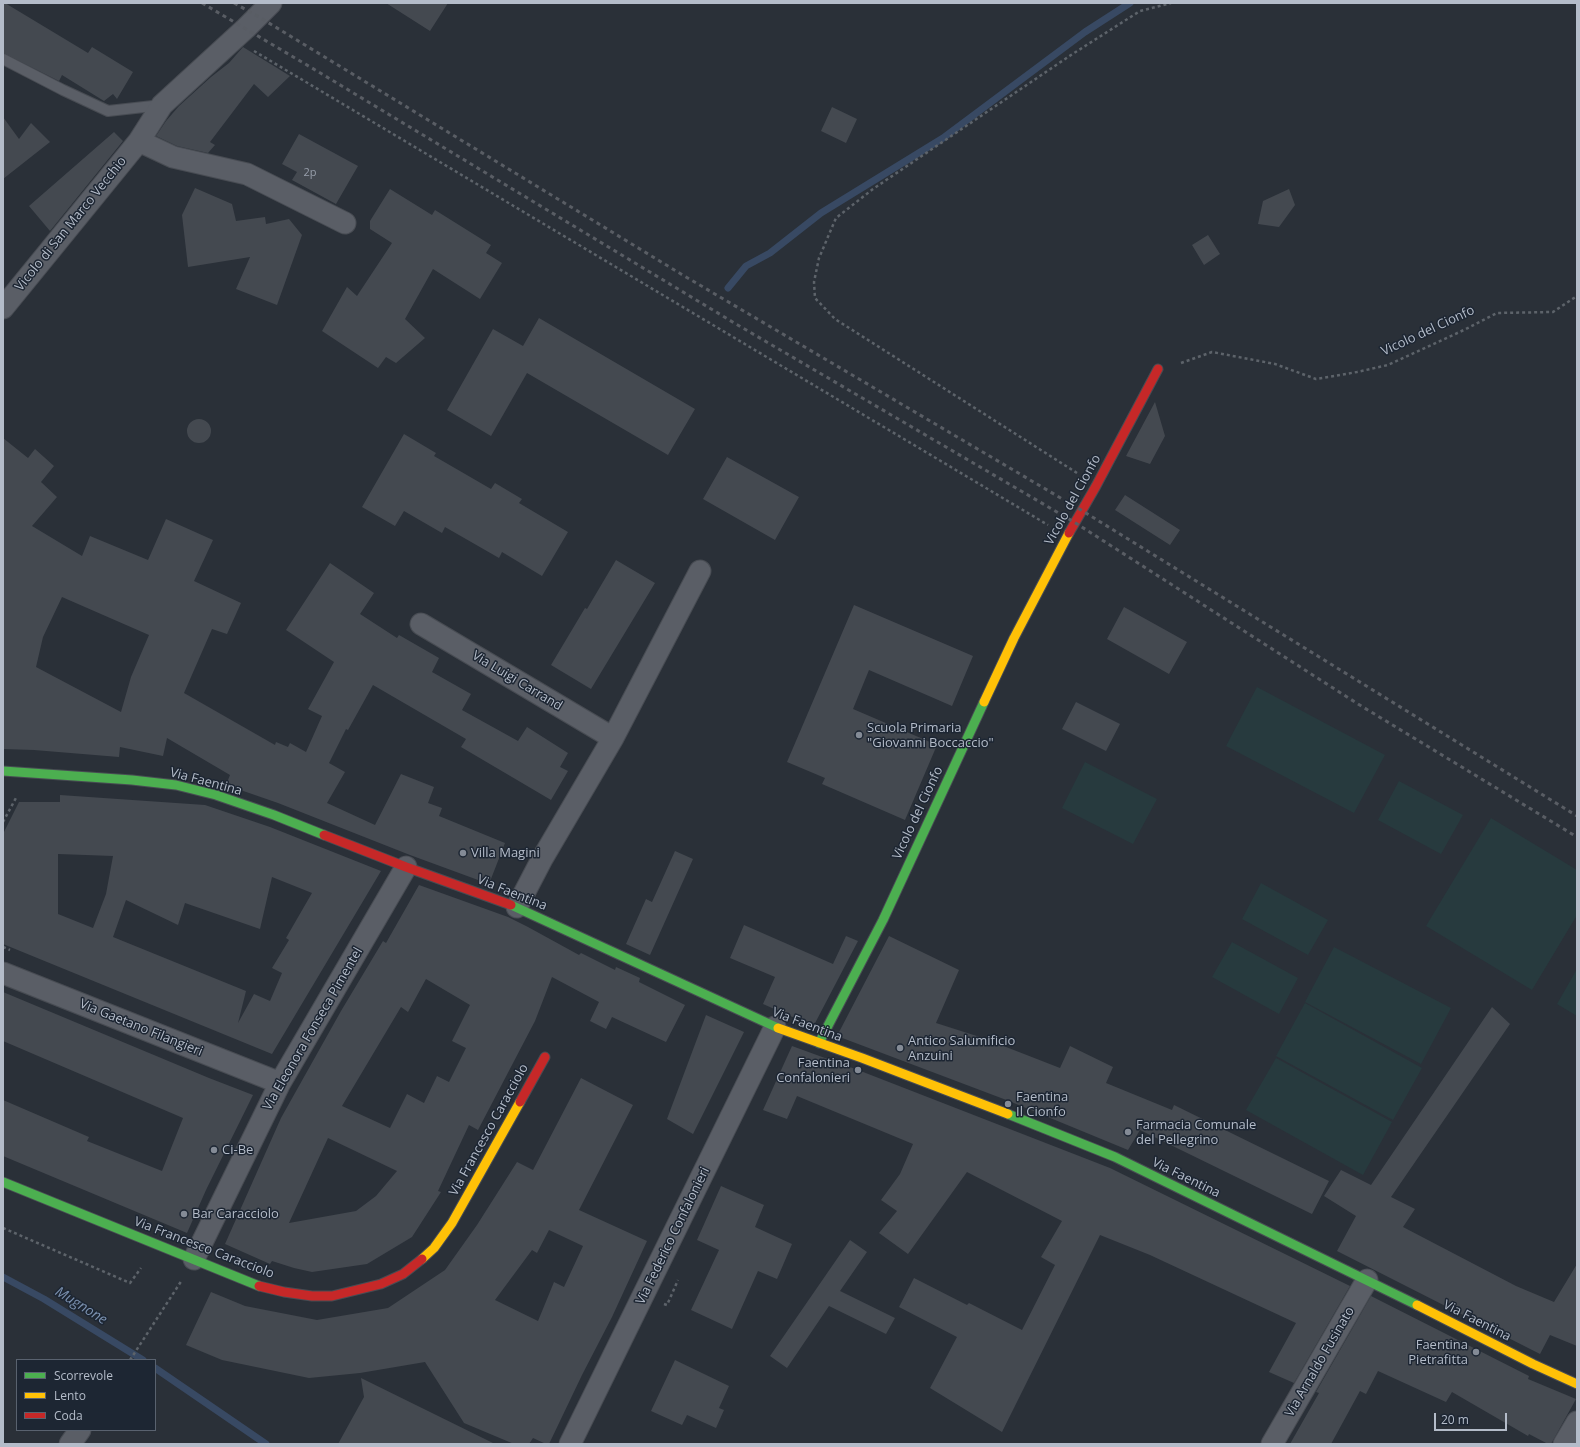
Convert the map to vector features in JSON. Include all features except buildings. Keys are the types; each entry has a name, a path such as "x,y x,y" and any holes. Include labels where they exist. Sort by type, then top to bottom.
{"street":[{"name":"Vicolo di San Marco Vecchio","path":"3,308 139,141 162,105 235,39 271,3"},
{"path":"139,141 173,157 247,174 345,223"},
{"name":"Vicolo del Cionfo","path":"819,1043 882,920 1014,638 1067,536 1096,486 1158,369"},
{"path":"517,907 542,859 612,738 700,571"},
{"name":"Via Luigi Carrand","path":"421,624 612,738"},
{"name":"Via Faentina","path":"3,771 132,780 186,787 216,795 274,815 406,867 517,907 775,1027 1005,1113 1115,1157 1367,1280 1533,1364 1577,1384"},
{"name":"Via Eleonora Fonseca Pimentel","path":"194,1260 280,1083 406,867"},
{"name":"Via Gaetano Filangieri","path":"3,973 280,1083"},
{"name":"Via Federico Confalonieri","path":"570,1444 775,1027"},
{"name":"Via Francesco Caracciolo","path":"3,1182 223,1273 255,1284 284,1292 312,1296 332,1296 361,1290 381,1284 403,1274 415,1266 434,1248 452,1223 545,1056"},
{"name":"Via Arnaldo Fusinato","path":"1272,1444 1367,1280"},
{"path":"1564,1444 1577,1422"},
{"path":"70,1444 79,1431"}],"lane":[{"path":"3,59 108,111 162,105"}],"path":[{"path":"1096,486 835,319 815,298 814,282 819,258 836,218 873,189 1064,59 1140,11 1171,3"},
{"path":"235,39 1067,536"},
{"name":"Vicolo del Cionfo","path":"1158,369 1185,362 1212,352 1275,364 1316,379 1357,372 1388,365 1497,313 1553,312 1577,296"},
{"path":"3,822 20,790"},
{"path":"3,1228 130,1284 141,1268"},
{"path":"131,1359 194,1260"}],"green space":[{"path":"1257,687 1385,755 1354,813 1226,746"},
{"path":"1085,762 1157,799 1133,844 1062,808"},
{"path":"1399,781 1463,815 1441,854 1378,820"},
{"path":"1491,818 1577,870 1577,915 1532,990 1426,926"},
{"path":"1261,883 1328,920 1308,955 1242,919"},
{"path":"1232,942 1298,978 1279,1014 1212,977"},
{"path":"1334,947 1451,1008 1421,1064 1305,1002"},
{"path":"1577,969 1577,1016 1557,1004"},
{"path":"1305,1003 1422,1068 1393,1120 1276,1056"},
{"path":"1276,1058 1392,1122 1363,1175 1246,1110"}],"waterway":[{"path":"728,288 746,266 770,253 821,213 943,138 1085,32 1130,3"},
{"name":"Mugnone","path":"3,1277 44,1299 141,1359"},
{"name":"Mugnone","path":"156,1369 266,1444"}],"railway":[{"path":"202,3 736,324 1074,522 1358,704 1577,837"},
{"path":"234,3 681,274 1081,510 1577,816"}],"traffic: fast":[{"path":"819,1043 883,920 984,702"},
{"path":"3,771 132,780 176,785 216,795 274,815 324,835"},
{"path":"511,905 778,1028"},
{"path":"1008,1114 1115,1157 1417,1305"},
{"path":"3,1182 259,1286"}],"traffic: slow":[{"path":"984,702 1014,638 1069,533"},
{"path":"778,1028 862,1058 1008,1114"},
{"path":"422,1259 434,1248 452,1223 520,1102"},
{"path":"1417,1305 1533,1364 1577,1384"}],"traffic: jam":[{"path":"1069,533 1096,486 1158,369"},
{"path":"324,835 406,867 511,905"},
{"path":"520,1102 545,1057"},
{"path":"259,1286 284,1292 312,1296 332,1296 381,1284 403,1274 422,1259"}],"place":[{"name":"Scuola Primaria \"Giovanni Boccaccio\"","path":"859,735"},
{"name":"Villa Magini","path":"463,853"},
{"name":"Antico Salumificio Anzuini","path":"900,1048"},
{"name":"Faentina Confalonieri","path":"858,1070"},
{"name":"Faentina Il Cionfo","path":"1008,1104"},
{"name":"Farmacia Comunale del Pellegrino","path":"1128,1132"},
{"name":"Ci-Be","path":"214,1150"},
{"name":"Bar Caracciolo","path":"184,1214"},
{"name":"Faentina Pietrafitta","path":"1476,1352"}]}
